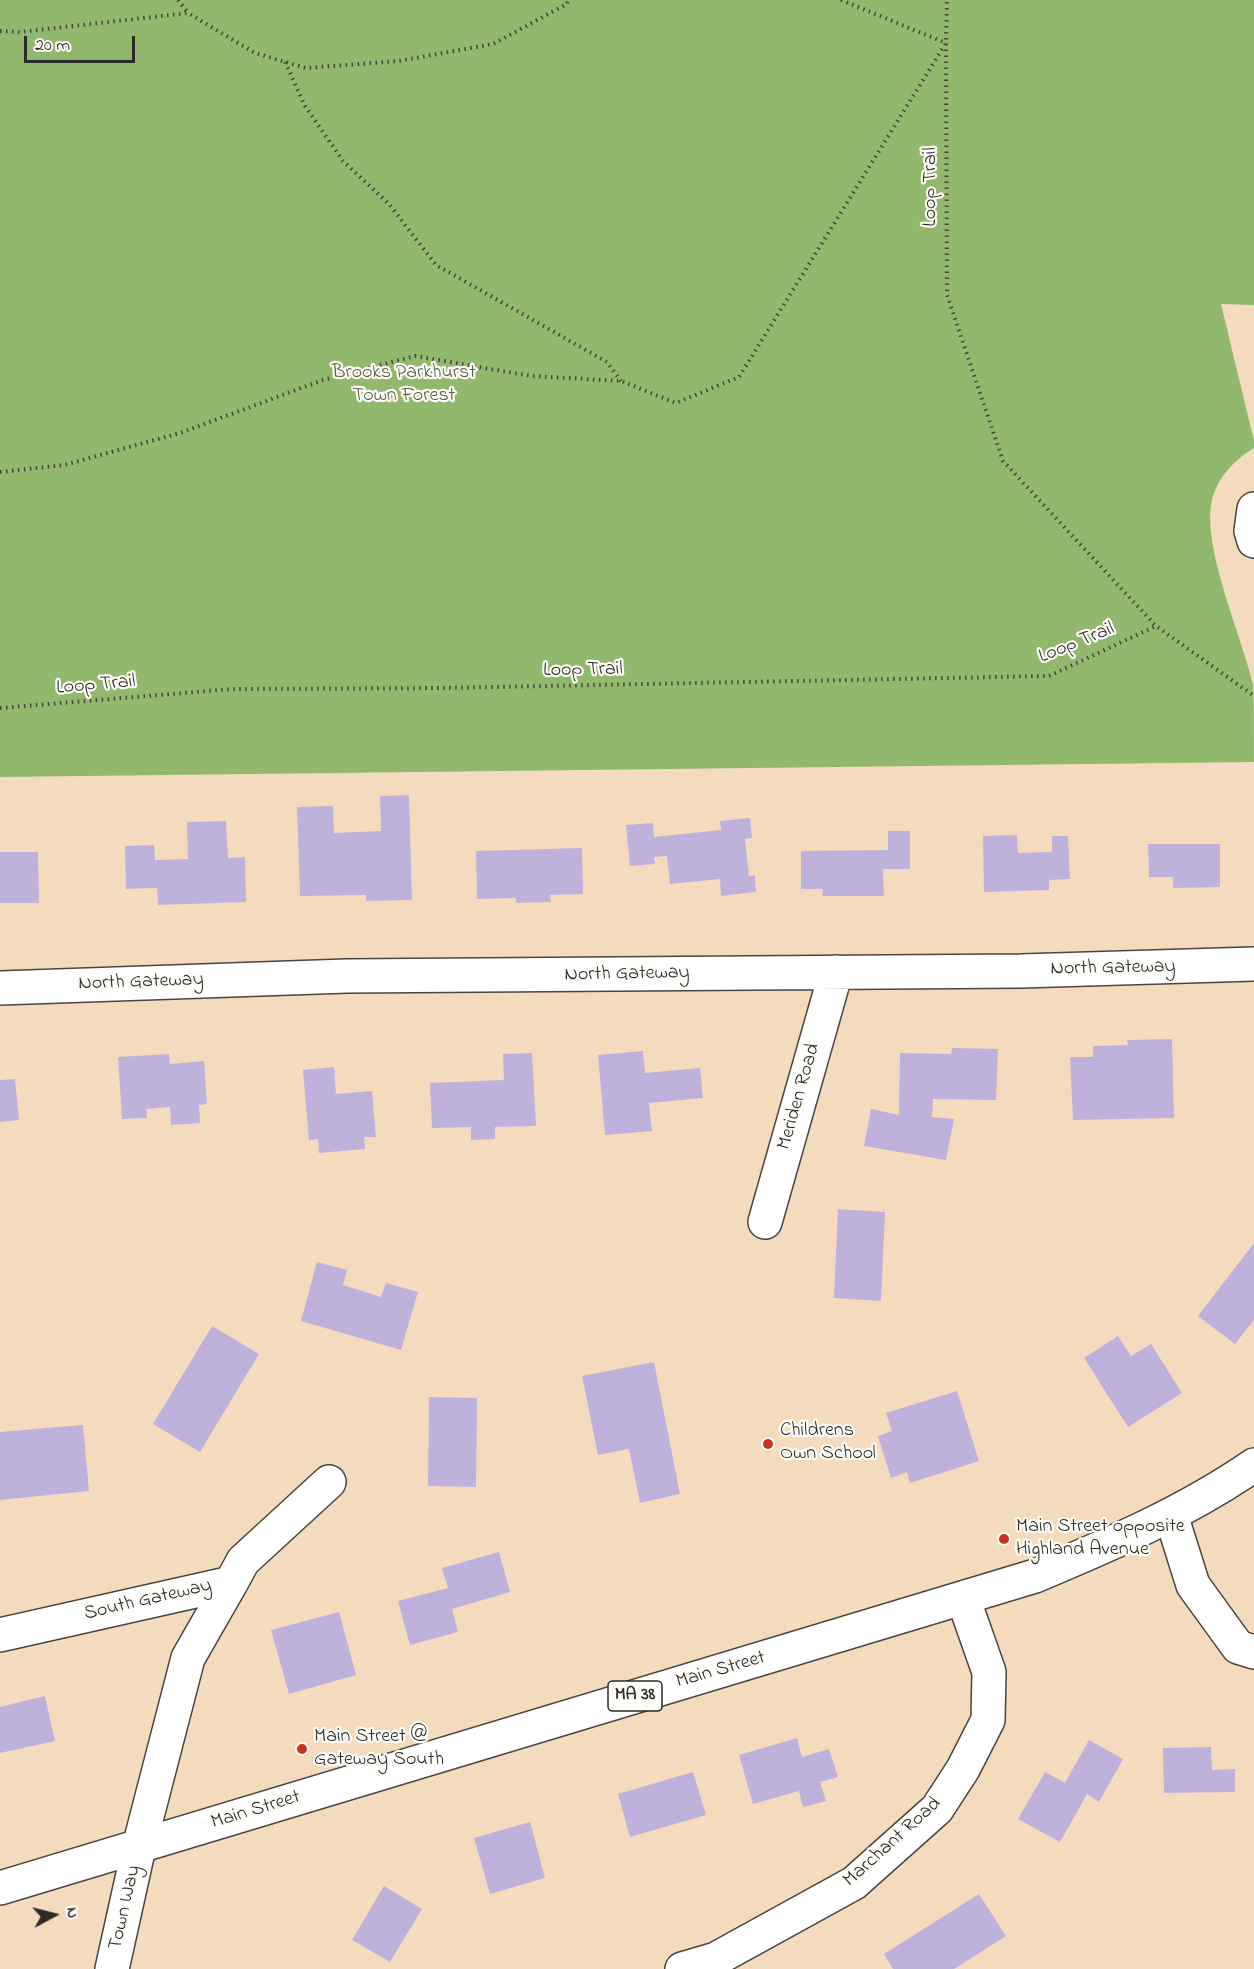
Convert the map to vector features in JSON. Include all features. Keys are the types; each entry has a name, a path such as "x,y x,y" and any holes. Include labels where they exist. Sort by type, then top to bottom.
{"street":[{"path":"1254,509 1251,531 1254,541"},
{"name":"North Gateway","path":"0,988 347,976 1022,972 1254,964"},
{"name":"Meriden Road","path":"765,1222 836,972"},
{"name":"Main Street","path":"0,1888 1035,1576 1114,1543 1171,1515 1254,1466"},
{"path":"231,1582 243,1561 329,1482"},
{"path":"1171,1515 1193,1586 1238,1647 1254,1652"},
{"name":"South Gateway","path":"0,1635 231,1582"},
{"name":"South Gateway","path":"139,1847 188,1659 231,1582"},
{"name":"Marchant Road","path":"682,1969 716,1959 854,1883 937,1809 963,1769 988,1720 989,1672 963,1598"},
{"name":"Town Way","path":"112,1969 139,1847"}],"path":[{"path":"178,0 188,13 255,53 306,68 399,61 493,44 567,4 568,0"},
{"path":"0,472 64,465 180,433 323,380 415,356 531,376 621,381 676,403 739,376 946,43 841,0"},
{"name":"Loop Trail","path":"947,0 947,295 1003,461 1156,626 1254,696"},
{"path":"0,31 20,32 188,13"},
{"path":"285,62 305,106 343,161 389,204 436,265 607,362 621,381"},
{"name":"Loop Trail","path":"0,708 231,689 443,688 1049,676 1156,626"}],"green space":[{"name":"Brooks Parkhurst Town Forest","path":"0,0 1254,0 1254,305 1221,304 1254,448 1234,464 1218,484 1212,500 1210,519 1217,566 1253,684 1254,762 0,777"}],"building":[{"path":"409,795 412,900 366,901 366,895 300,896 297,807 333,806 334,833 381,831 380,796"},
{"path":"750,818 752,838 745,839 749,876 755,875 756,892 721,896 720,879 670,884 667,856 654,857 655,864 630,866 626,825 653,823 654,837 721,830 720,821"},
{"path":"226,821 228,858 245,857 246,902 158,905 157,888 126,889 125,846 154,845 155,860 188,859 187,822"},
{"path":"888,831 910,831 910,869 883,869 884,896 822,896 823,889 801,889 801,851 888,850"},
{"path":"1017,835 1018,853 1052,852 1052,836 1068,836 1070,879 1049,880 1049,890 984,892 983,836"},
{"path":"1148,844 1220,844 1220,887 1173,888 1173,877 1149,877"},
{"path":"582,848 583,894 550,895 551,902 516,903 516,898 477,899 476,851"},
{"path":"0,852 38,852 39,903 0,903"},
{"path":"1172,1039 1174,1118 1073,1120 1070,1057 1093,1057 1093,1046 1128,1045 1127,1040"},
{"path":"952,1048 998,1049 996,1100 933,1099 932,1117 954,1119 946,1160 864,1146 871,1109 899,1115 900,1053 951,1054"},
{"path":"643,1051 645,1073 700,1068 703,1098 649,1103 652,1131 605,1135 598,1055"},
{"path":"532,1053 536,1126 495,1127 495,1139 471,1140 471,1127 432,1128 430,1083 504,1080 503,1054"},
{"path":"169,1054 170,1064 204,1061 207,1104 199,1105 200,1123 171,1125 170,1107 146,1109 147,1118 122,1119 118,1057"},
{"path":"334,1067 336,1094 372,1091 376,1137 364,1137 365,1149 319,1153 318,1139 309,1140 303,1070"},
{"path":"15,1079 19,1120 0,1122 0,1080"},
{"path":"838,1209 885,1212 881,1301 834,1298"},
{"path":"1254,1243 1254,1320 1235,1344 1198,1316"},
{"path":"317,1262 347,1270 343,1285 381,1297 386,1283 418,1292 401,1350 301,1321"},
{"path":"212,1326 259,1354 200,1452 153,1424"},
{"path":"1118,1336 1131,1356 1151,1344 1182,1393 1128,1427 1084,1358"},
{"path":"654,1362 680,1494 640,1503 629,1449 598,1455 582,1376"},
{"path":"957,1391 979,1461 910,1483 907,1472 891,1478 878,1436 892,1431 886,1413"},
{"path":"429,1397 477,1398 476,1487 428,1486"},
{"path":"83,1425 89,1491 0,1500 0,1432"},
{"path":"499,1552 510,1592 452,1609 458,1632 410,1645 398,1601 448,1588 442,1568"},
{"path":"339,1612 356,1675 289,1694 271,1630"},
{"path":"45,1696 55,1741 0,1753 0,1707"},
{"path":"797,1738 802,1757 829,1749 838,1777 820,1782 826,1801 803,1807 799,1791 753,1804 739,1755"},
{"path":"1089,1740 1123,1759 1099,1802 1087,1794 1060,1842 1018,1819 1045,1772 1065,1783"},
{"path":"1211,1747 1212,1770 1235,1769 1235,1792 1164,1793 1163,1748"},
{"path":"693,1772 706,1815 630,1837 618,1794"},
{"path":"530,1822 545,1878 490,1894 474,1838"},
{"path":"384,1886 422,1909 390,1962 352,1940"},
{"path":"979,1894 1006,1936 954,1969 893,1969 884,1954"}],"place":[{"name":"Childrens Own School","path":"768,1444"},
{"name":"Main Street opposite Highland Avenue","path":"1004,1539"},
{"name":"Main Street @ Gateway South","path":"302,1749"}]}
